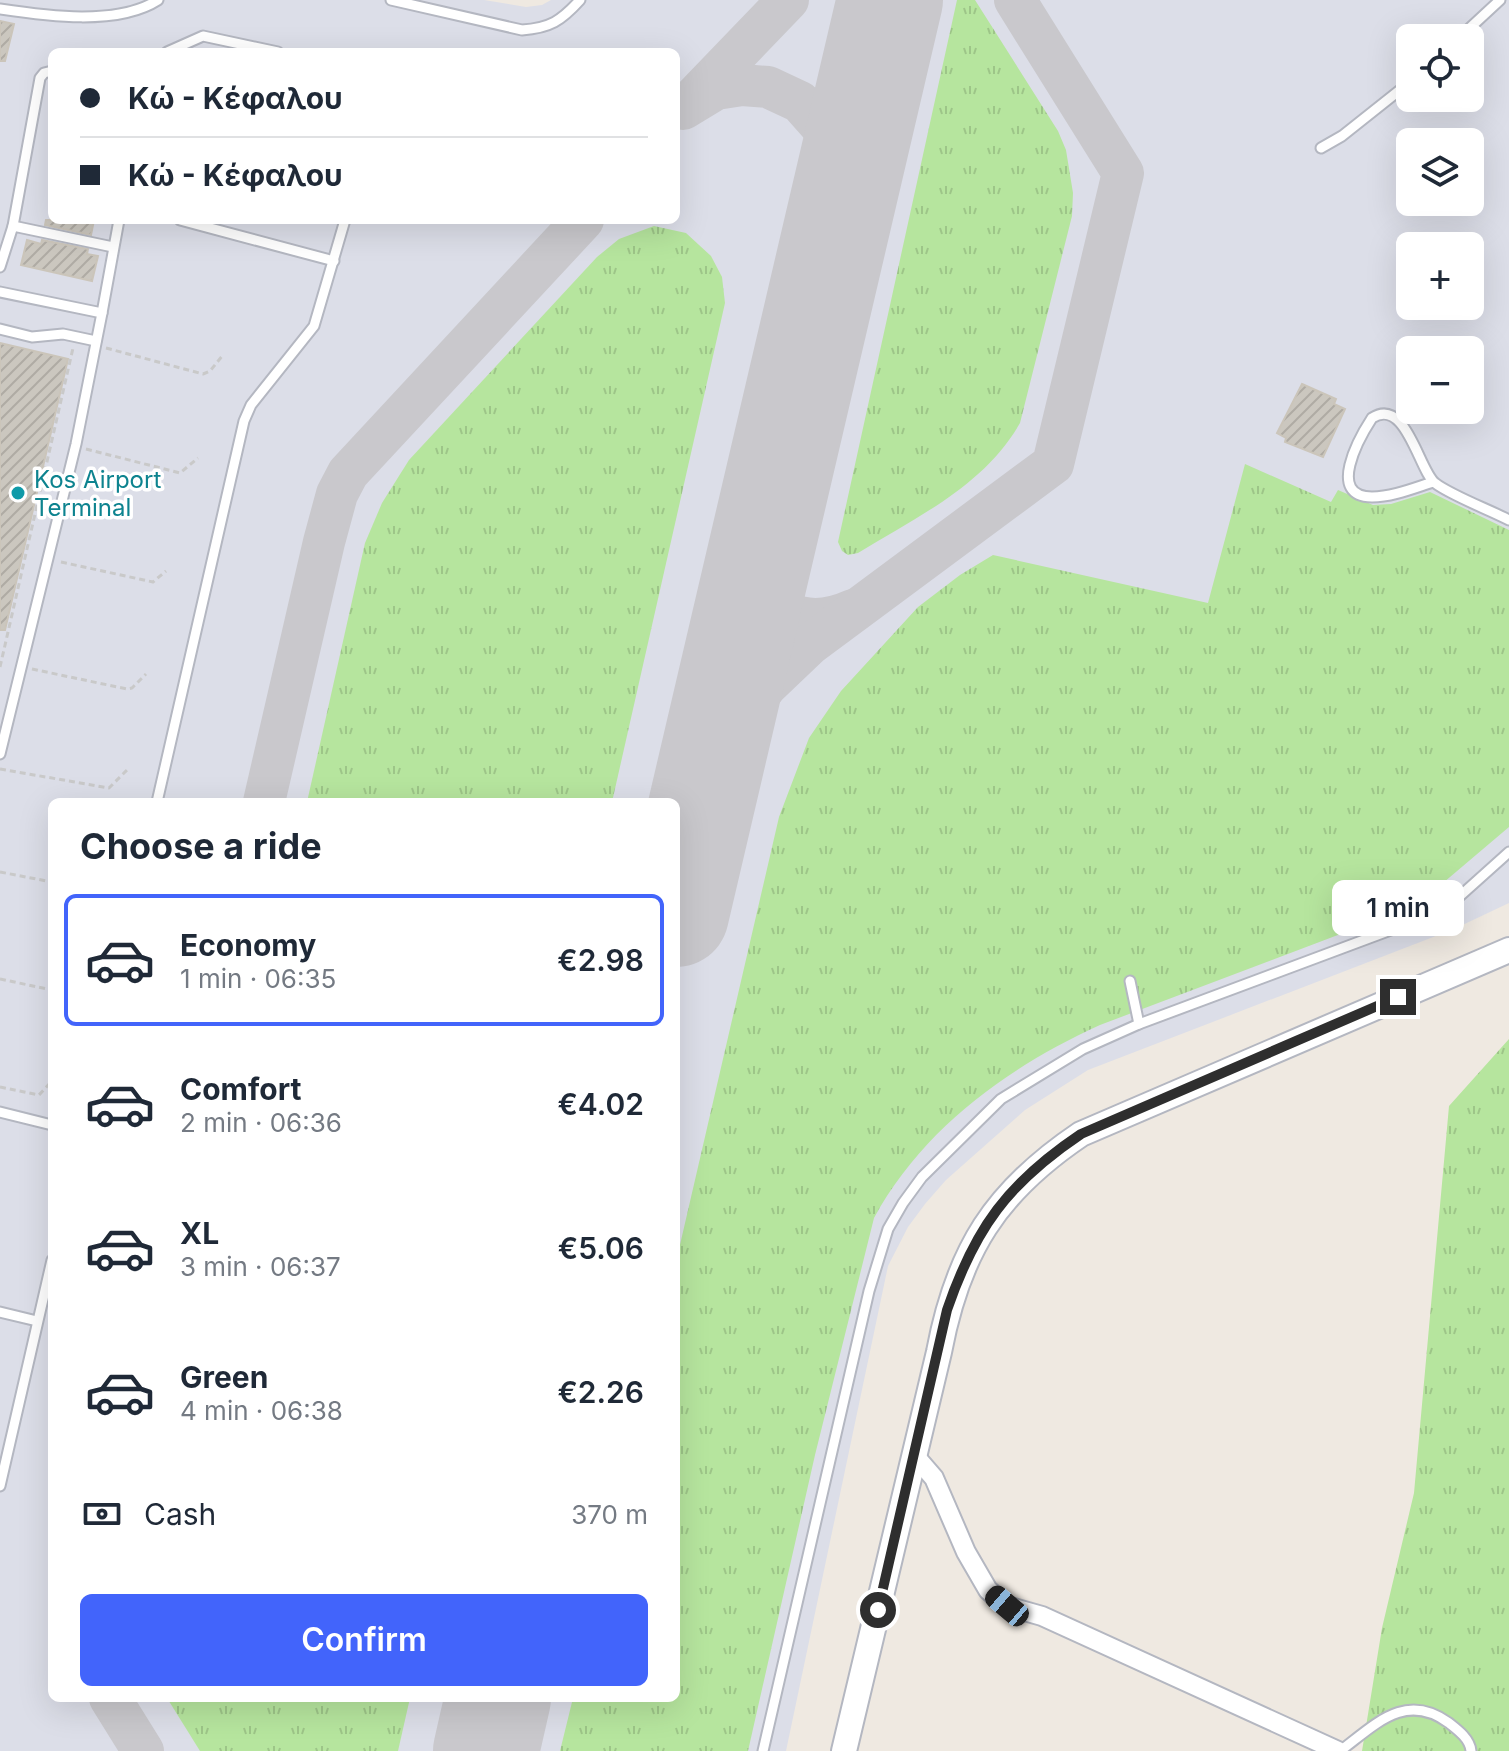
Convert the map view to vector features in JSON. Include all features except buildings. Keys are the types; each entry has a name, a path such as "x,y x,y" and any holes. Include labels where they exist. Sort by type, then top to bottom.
{"main road":[{"path":"844,1751 947,1310 959,1273 989,1219 1026,1176 1081,1134 1119,1115 1509,950"}],"street":[{"path":"915,1456 934,1478 976,1572 988,1590 1007,1606 1042,1616 1339,1751"}],"lane":[{"path":"0,9 30,14 113,16 146,8 158,0"},
{"path":"391,0 522,30 544,28 564,17 580,0"},
{"path":"1474,24 1500,0"},
{"path":"176,48 203,36 259,48"},
{"path":"0,267 13,226 40,78 48,72"},
{"path":"1321,148 1342,136 1396,93"},
{"path":"0,754 76,444 118,224"},
{"path":"195,224 334,261"},
{"path":"158,798 244,421 251,405 314,326 344,224"},
{"path":"13,226 113,247"},
{"path":"0,292 102,313"},
{"path":"0,329 32,337 63,334 95,343"},
{"path":"1433,482 1374,497 1354,491 1348,484 1348,471 1372,418 1378,414 1384,415 1400,424 1416,446 1433,482 1509,520"},
{"path":"763,1751 869,1291 888,1229 922,1177 1001,1099 1083,1049 1139,1024 1423,918 1460,896 1509,852"},
{"path":"1130,981 1139,1024"},
{"path":"0,1112 48,1124"},
{"path":"0,1486 48,1276"},
{"path":"0,1312 37,1321"},
{"path":"1339,1751 1392,1712 1417,1711 1435,1713 1465,1738 1471,1745 1471,1751"}],"path":[{"path":"76,336 0,665 20,666 127,689 146,674"},
{"path":"95,343 203,374 210,371 223,355"},
{"path":"54,433 85,449 180,473 198,458"},
{"path":"26,555 153,582 166,571"},
{"path":"0,769 109,788 127,770"},
{"path":"0,872 48,881"},
{"path":"0,979 48,989"},
{"path":"0,1087 39,1095 48,1085"}],"shaded area":[{"path":"0,0 484,0 526,7 551,0 1509,0 1509,903 1454,929 1088,1070 1025,1110 946,1180 908,1227 888,1266 786,1751 0,1751"}],"green space":[{"path":"957,0 975,0 1058,131 1066,150 1073,193 1072,216 1020,423 988,465 969,482 904,526 858,553 848,555 838,542"},
{"path":"654,226 686,233 711,256 722,277 725,303 613,798 308,798 365,543 382,503 409,460 597,257 619,239"},
{"path":"1245,464 1331,502 1338,490 1373,505 1391,504 1430,492 1509,530 1509,827 1417,905 1100,1025 1033,1060 1001,1081 943,1128 894,1186 874,1218 815,1455 748,1751 560,1751 572,1702 680,1702 680,1245 779,817 809,738 841,691 918,607 993,555 1208,603"},
{"path":"1509,1039 1509,1751 1362,1751 1382,1628 1414,1493 1449,1106"},
{"path":"169,1702 409,1702 398,1751 200,1751"}],"taxiway":[{"path":"788,0 683,109 716,89 742,85 768,87 800,102 831,137 841,173 841,212"},
{"path":"713,753 767,685 809,645 1053,464 1123,173 1015,0"},
{"path":"265,798 324,542 337,494 348,473 579,224"},
{"path":"761,549 762,581 778,606 789,613 813,619 853,610"},
{"path":"112,1702 143,1751"}],"runway":[{"path":"680,897 890,0"},
{"path":"486,1751 497,1702"}],"place":[{"name":"Kos Airport Terminal","path":"18,493"}],"route":[{"path":"878,1610 947,1310 959,1273 989,1219 1006,1196 1051,1154 1081,1134 1398,997"}]}
